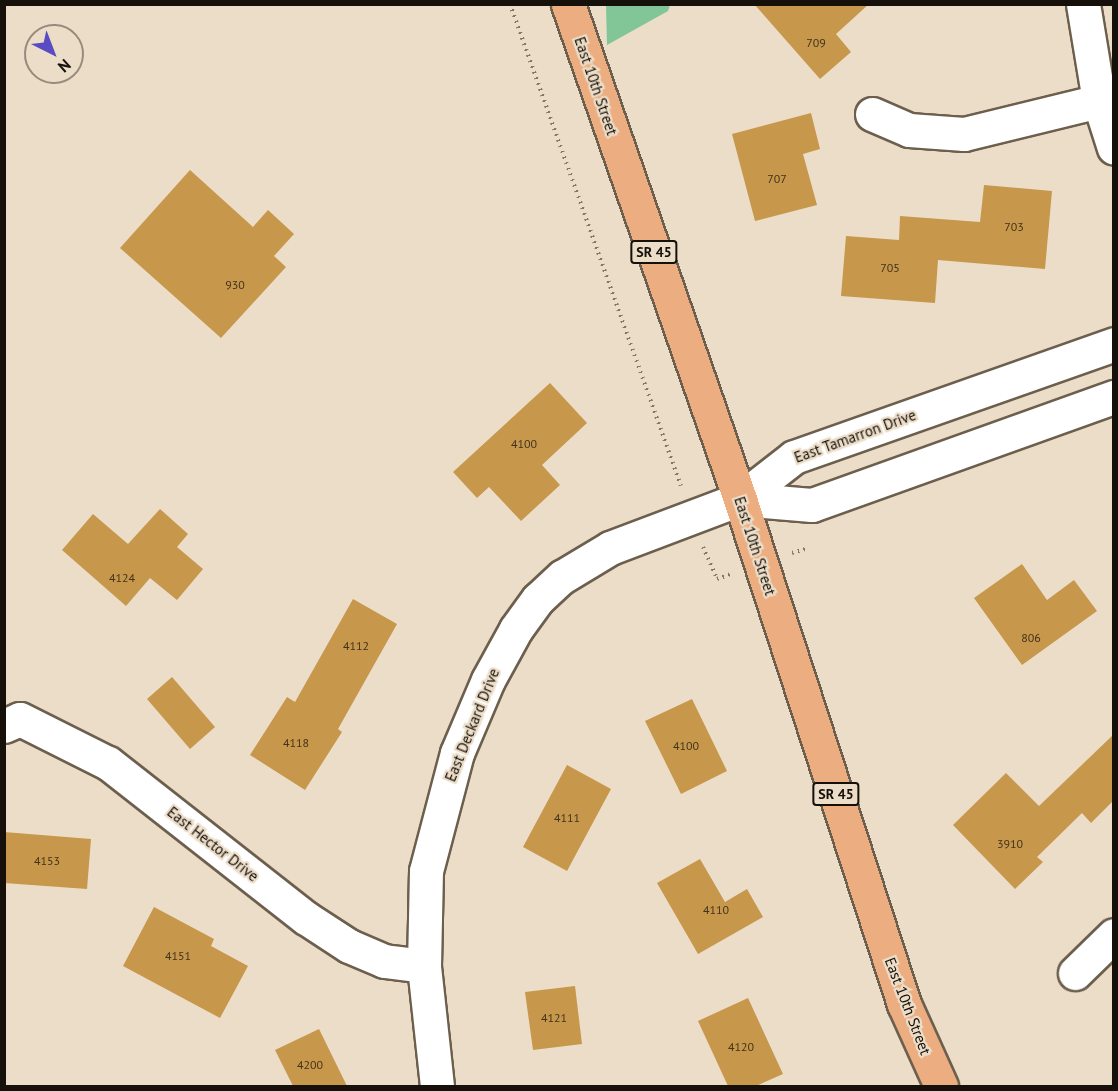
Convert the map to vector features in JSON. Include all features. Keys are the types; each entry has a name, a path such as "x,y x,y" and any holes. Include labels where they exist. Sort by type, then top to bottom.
{"main road":[{"name":"East 10th Street","path":"568,4 740,499 904,1004 941,1086"}],"street":[{"path":"1083,4 1106,98 1113,148"},
{"path":"872,114 909,130 964,134 1106,98"},
{"name":"East Tamarron Drive","path":"740,499 794,457 1113,344"},
{"path":"740,499 812,505 1113,397"},
{"name":"East Deckard Drive","path":"437,1086 424,966 426,871 457,753 488,680 516,629 538,599 583,562 610,548 740,499"},
{"name":"East Hector Drive","path":"4,726 20,719 108,763 306,918 349,946 384,961 424,966"},
{"path":"1075,973 1113,935"}],"path":[{"path":"510,4 682,490"},
{"path":"706,554 717,579 726,576"}],"green space":[{"path":"606,4 670,5 668,11 607,45"}],"building":[{"path":"754,4 869,4 836,34 851,52 820,79"},
{"path":"811,113 820,149 803,154 817,205 755,221 732,134"},
{"path":"190,170 253,227 268,210 294,234 274,256 286,267 221,338 120,248"},
{"path":"984,185 1052,191 1045,269 938,260 935,303 841,296 846,236 899,240 900,216 980,222"},
{"path":"550,383 587,423 542,465 560,485 521,521 489,487 477,498 453,472"},
{"path":"160,509 188,534 177,547 203,569 177,600 150,578 126,606 62,550 93,514 128,544"},
{"path":"1022,564 1047,600 1074,580 1097,611 1022,665 974,598"},
{"path":"353,599 397,624 338,729 342,732 305,790 250,755 287,697 295,702"},
{"path":"172,677 215,727 190,749 147,699"},
{"path":"692,699 727,771 681,794 645,721"},
{"path":"1113,735 1113,801 1091,823 1082,813 1037,857 1043,862 1015,889 953,825 1006,773 1039,806"},
{"path":"567,765 611,789 567,871 523,847"},
{"path":"4,832 91,839 87,889 4,883"},
{"path":"700,859 725,902 747,889 763,917 698,954 657,883"},
{"path":"154,907 214,939 211,946 248,966 220,1018 123,966"},
{"path":"575,986 582,1044 533,1050 525,992"},
{"path":"748,998 783,1074 756,1086 728,1086 698,1021"},
{"path":"319,1029 347,1086 293,1086 275,1050"}]}
